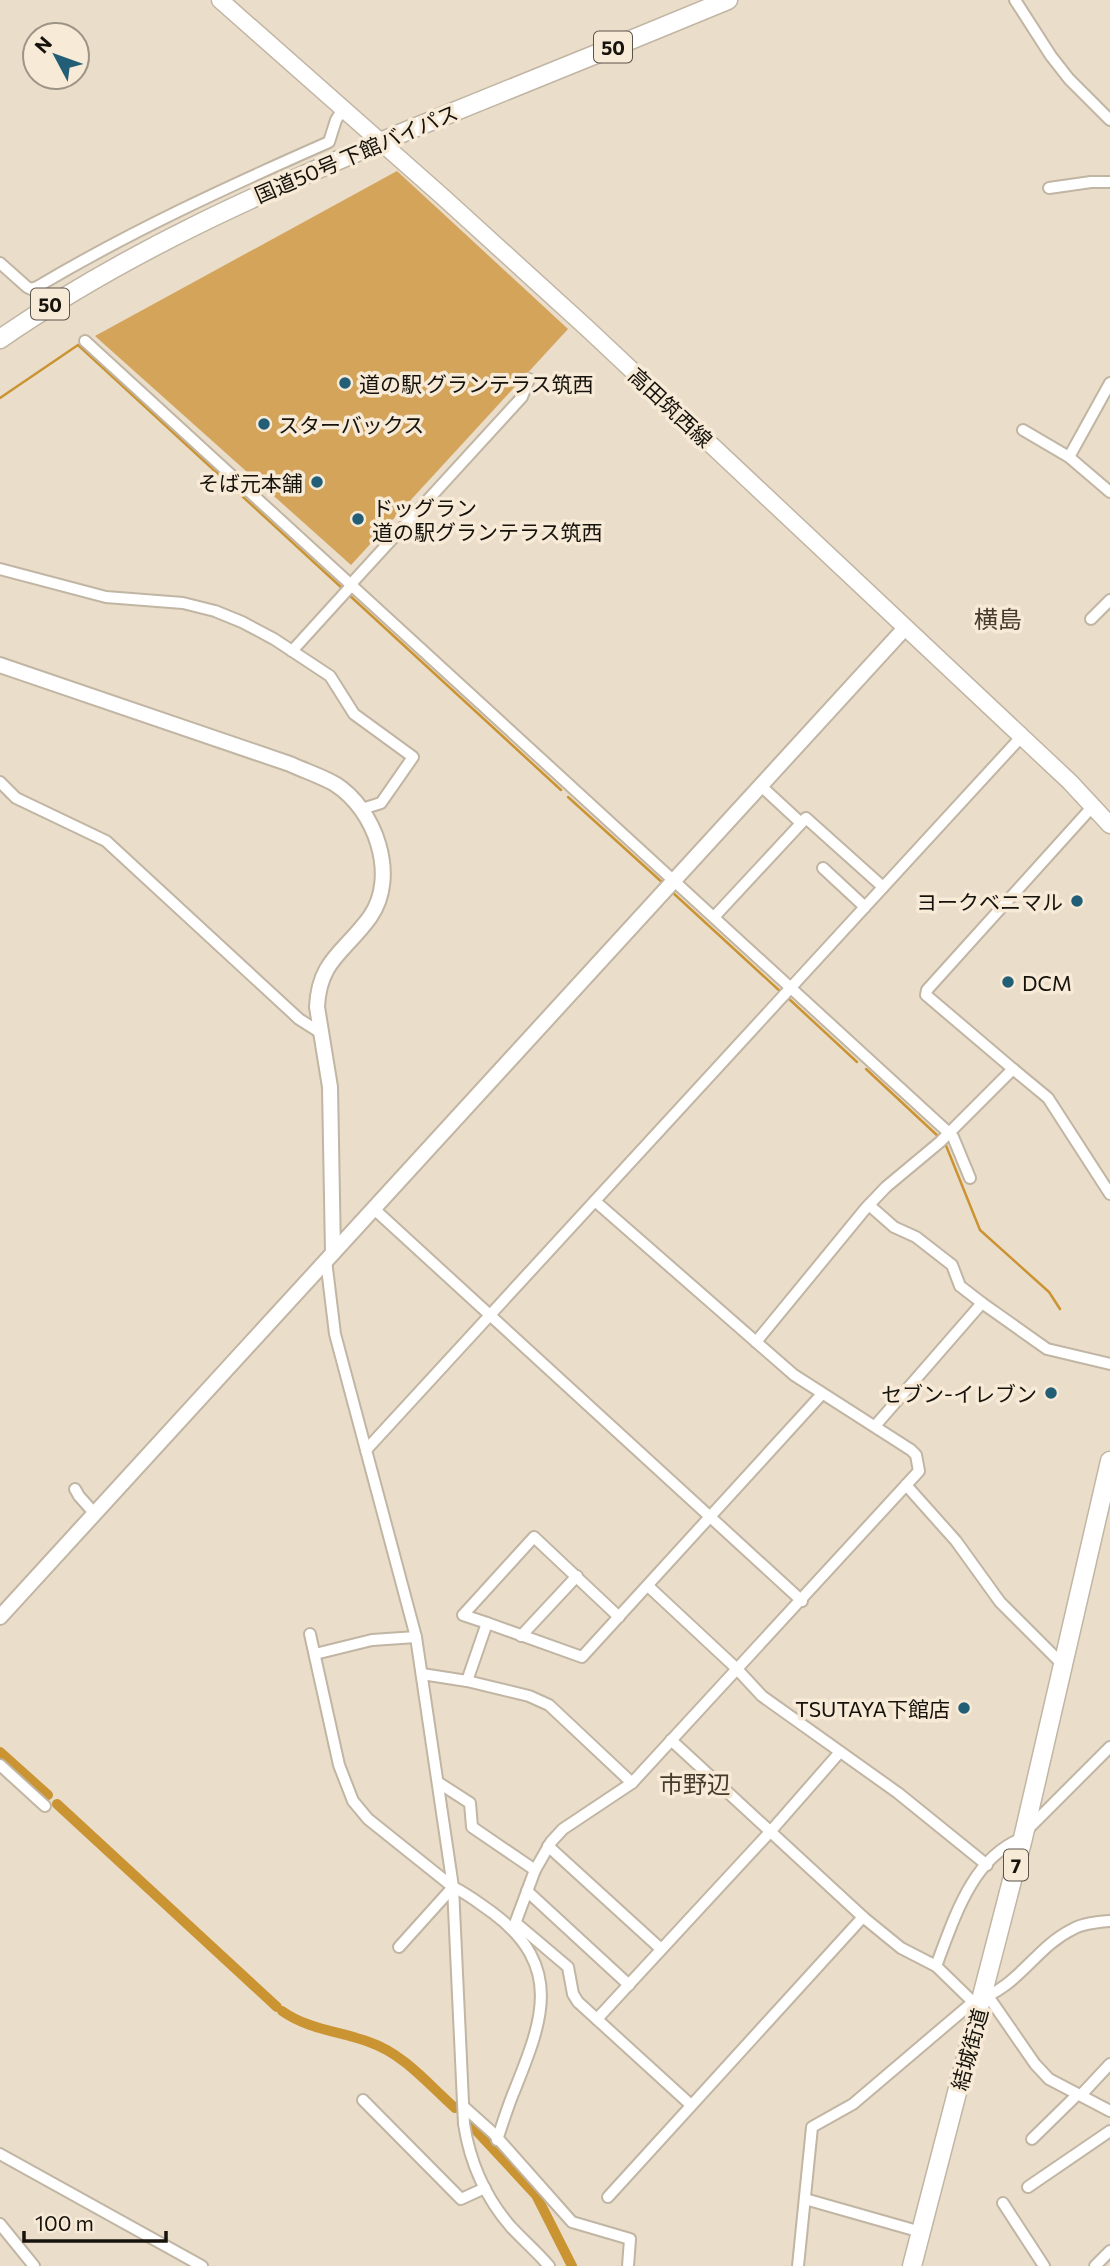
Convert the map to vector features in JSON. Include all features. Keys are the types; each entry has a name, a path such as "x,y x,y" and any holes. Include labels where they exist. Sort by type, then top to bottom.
{"main road":[{"name":"高田筑西線","path":"220,0 588,329 1022,736 1110,825"},
{"name":"国道50号 下館バイパス","path":"0,339 59,299 182,230 380,142 728,0"},
{"name":"結城街道","path":"912,2266 1024,1835 1110,1461"}],"street":[{"path":"1015,0 1069,79 1110,120"},
{"path":"0,263 27,288 37,287 177,210 329,142 336,120 344,109"},
{"path":"1049,188 1110,182"},
{"path":"85,341 670,885 714,917 945,1137 954,1137 970,1178"},
{"path":"292,651 522,397 529,379"},
{"path":"1069,457 1110,383"},
{"path":"1023,430 1069,457 1110,492"},
{"path":"0,569 106,597 174,601 215,611 261,631 330,676 354,714 412,757 381,803 362,809"},
{"path":"1091,619 1110,600"},
{"path":"0,1617 905,628"},
{"path":"0,665 290,764 335,784 362,809 380,849 382,879 375,907 330,962 320,981 317,1007 331,1110 330,1256 335,1334 416,1637 453,1887 464,2107 470,2155 485,2188 511,2227 549,2266"},
{"path":"366,1450 1022,736"},
{"path":"0,782 16,798 106,841 299,1019 321,1034"},
{"path":"761,786 800,823"},
{"path":"1093,806 926,990 926,995 1048,1098 1110,1194"},
{"path":"714,917 806,818 883,887"},
{"path":"824,868 866,907"},
{"path":"757,1342 869,1205 945,1137 1013,1069"},
{"path":"514,1926 535,1870 548,1846 563,1829 632,1783 919,1471 916,1455 794,1375 594,1201"},
{"path":"869,1205 894,1227 916,1237 952,1265 960,1286 1047,1349 1110,1364"},
{"path":"373,1208 802,1601"},
{"path":"875,1426 982,1303"},
{"path":"619,1617 534,1536 463,1615 582,1657 648,1586 822,1394"},
{"path":"906,1485 956,1541 1000,1602 1063,1665"},
{"path":"75,1489 95,1514"},
{"path":"521,1636 577,1576"},
{"path":"648,1586 762,1696 898,1793 987,1865"},
{"path":"467,1681 487,1623"},
{"path":"310,1634 339,1765 354,1801 368,1819 453,1887 514,1926 568,1967 574,1996 691,2105"},
{"path":"315,1654 372,1640 416,1637"},
{"path":"422,1674 467,1681 529,1696 549,1705 632,1783"},
{"path":"671,1740 863,1917 908,1952 936,1966 981,1999 1049,2080 1110,2111"},
{"path":"936,1966 963,1898 987,1865 1006,1845 1024,1835 1110,1747"},
{"path":"597,2019 840,1752"},
{"path":"0,1765 45,1805"},
{"path":"439,1783 470,1803 472,1827 535,1870"},
{"path":"548,1846 661,1949"},
{"path":"400,1947 453,1887"},
{"path":"527,1891 629,1985"},
{"path":"608,2197 863,1917"},
{"path":"798,2266 811,2127 853,2105 981,1999 1018,1977 1047,1947 1073,1929 1110,1921"},
{"path":"497,2140 512,2095 528,2061 541,2009 535,1962 514,1926"},
{"path":"1032,2139 1110,2064"},
{"path":"363,2100 461,2199 485,2188"},
{"path":"464,2107 572,2222 630,2239 628,2266"},
{"path":"1028,2187 1110,2131"},
{"path":"0,2154 201,2266"},
{"path":"805,2199 921,2232"},
{"path":"1003,2203 1044,2266"},
{"path":"0,2224 34,2266"},
{"path":"1095,2266 1110,2251"}],"shaded area":[{"path":"397,171 568,329 351,565 95,336"}],"waterway":[{"path":"0,398 78,345 343,589"},
{"path":"348,594 561,790"},
{"path":"568,797 664,884"},
{"path":"671,891 782,993"},
{"path":"788,998 857,1062"},
{"path":"866,1069 940,1138"},
{"path":"945,1143 980,1230 1049,1292 1060,1309"},
{"path":"0,1752 48,1795"},
{"path":"57,1804 277,2007"},
{"path":"282,2011 313,2026 382,2047 415,2070 455,2108"},
{"path":"472,2126 536,2195 572,2266"}],"place":[{"name":"道の駅 グランテラス筑西","path":"345,383"},
{"name":"スターバックス","path":"264,424"},
{"name":"そば元本舗","path":"317,482"},
{"name":"ドッグラン 道の駅グランテラス筑西","path":"358,519"},
{"name":"ヨークベニマル","path":"1077,901"},
{"name":"DCM","path":"1008,982"},
{"name":"セブン-イレブン","path":"1051,1393"},
{"name":"TSUTAYA下館店","path":"964,1708"}],"district":[{"name":"横島","path":"998,618"},
{"name":"市野辺","path":"695,1783"}]}
